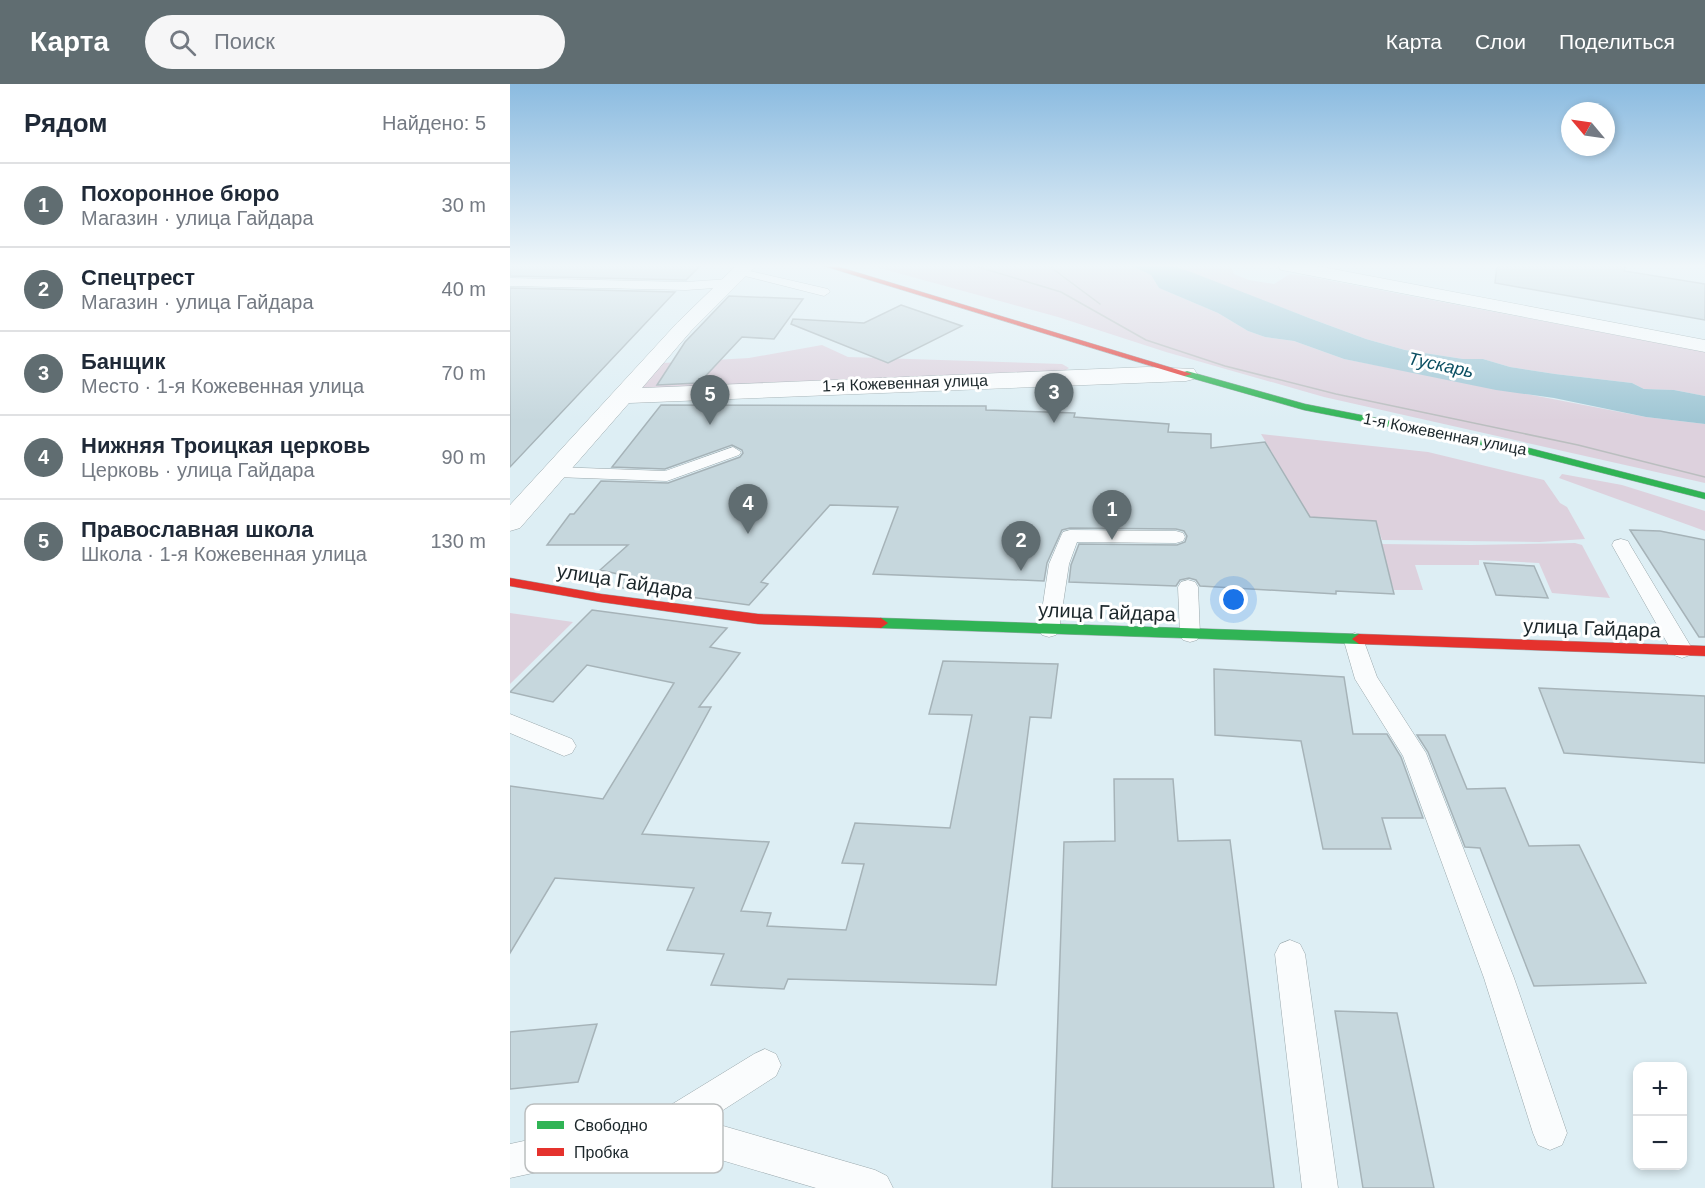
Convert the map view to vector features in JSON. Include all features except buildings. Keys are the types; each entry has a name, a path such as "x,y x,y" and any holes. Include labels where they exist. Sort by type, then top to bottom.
{"main road":[{"name":"1-я Кожевенная улица","path":"999,318 1304,407 1529,451 1705,496"},
{"name":"улица Гайдара","path":"510,582 601,598 758,620 1705,651"}],"street":[{"path":"510,522 694,318"},
{"path":"1557,318 1705,346"},
{"name":"1-я Кожевенная улица","path":"624,396 887,383 1089,377 1126,373 1186,374"}],"lane":[{"path":"555,472 667,476 733,452"},
{"path":"1049,630 1059,564 1070,536 1176,537"},
{"path":"1621,545 1682,650"},
{"path":"1188,587 1190,635"},
{"path":"1354,640 1366,679 1414,753 1498,978 1550,1133"},
{"path":"510,723 564,746"},
{"path":"1290,954 1320,1188"},
{"path":"703,1104 765,1065"},
{"path":"723,1143 875,1188"},
{"path":"510,1161 525,1158"}],"shaded area":[{"path":"1060,318 1226,318 1248,331 1265,337 1294,341 1344,359 1646,417 1705,424 1705,483 1324,397 1166,352"},
{"path":"1309,318 1524,318 1705,352 1705,396 1674,390 1644,389 1632,383 1510,367 1483,359 1463,359 1405,350 1366,339"},
{"path":"822,345 848,357 1062,364 1069,368 1063,372 637,391 663,363 749,358"},
{"path":"1261,434 1428,452 1544,480 1560,503 1567,507 1585,539 1540,542 1382,540 1376,521 1310,517"},
{"path":"1562,474 1622,485 1705,511 1705,531 1559,478"},
{"path":"1575,543 1582,545 1610,598 1552,593 1539,563 1479,560 1479,565 1415,565 1423,590 1394,590 1379,544 1472,545"},
{"path":"510,613 573,622 510,684"}],"water":[{"name":"Тускарь","path":"1226,318 1308,318 1366,339 1405,350 1463,359 1483,359 1510,367 1632,383 1644,389 1674,390 1705,396 1705,424 1646,417 1554,398 1496,390 1344,359 1294,341 1265,337 1248,331"}],"tram line":[{"path":"1106,318 1146,340 1225,366 1336,394 1578,445 1705,477"}],"traffic: fast":[{"path":"1187,374 1304,407 1529,451 1705,496"},
{"path":"881,623 1359,639"}],"traffic: jam":[{"path":"999,318 1187,374"},
{"path":"510,582 601,598 758,619 881,623"},
{"path":"1359,639 1705,651"}],"place":[{"name":"Банщик","path":"1054,423"},
{"name":"Православная школа","path":"710,425"},
{"name":"Нижняя Троицкая церковь","path":"748,534"},
{"name":"Похоронное бюро","path":"1112,540"},
{"name":"Спецтрест","path":"1021,571"}]}
